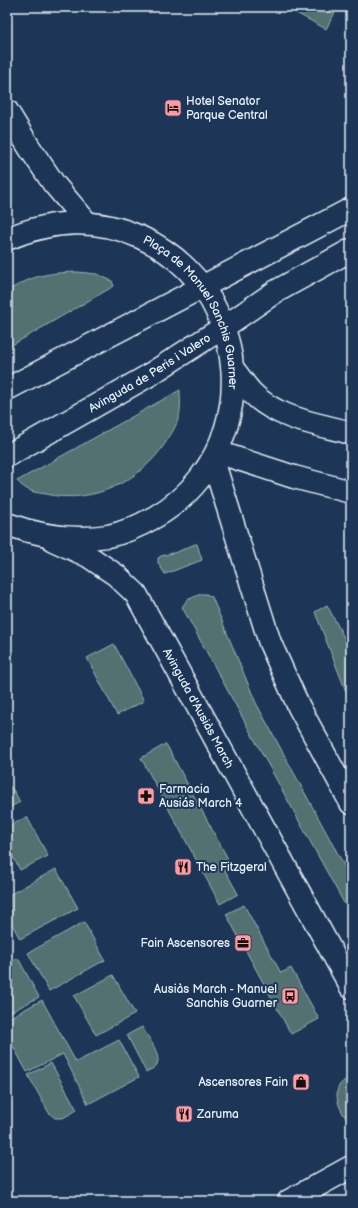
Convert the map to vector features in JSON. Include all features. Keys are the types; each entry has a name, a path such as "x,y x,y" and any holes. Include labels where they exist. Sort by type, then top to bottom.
{"main road":[{"path":"7,111 54,184 87,223"},
{"path":"7,389 351,209"},
{"name":"Plaça de Manuel Sanchis Guarner","path":"7,239 26,231 56,224 87,223 131,233 152,242 170,254 188,269 215,305 230,347 234,369 233,397 228,422 215,456 193,486 169,509 140,525 109,536 75,538 39,534 7,524"},
{"name":"Avinguda de Peris i Valero","path":"7,456 146,377 275,292 351,250"},
{"path":"234,369 252,394 270,408 294,417 351,433"},
{"path":"215,456 351,492"},
{"path":"215,456 270,643 299,707 351,803"},
{"name":"Avinguda d'Ausiàs March","path":"39,534 88,556 116,575 136,594 351,987"},
{"path":"290,1201 351,1167"}],"green space":[{"path":"285,7 338,7 326,29"},
{"path":"77,272 97,274 112,281 114,286 7,348 7,291 25,281 40,276"},
{"path":"180,390 180,406 177,423 166,442 156,456 143,468 114,487 98,493 64,497 33,492 22,486 17,481"},
{"path":"197,544 202,560 165,574 158,563 158,558"},
{"path":"201,594 206,594 212,597 256,703 351,878 351,916 182,607 187,600"},
{"path":"327,605 351,651 351,699 347,694 315,612"},
{"path":"114,644 144,701 117,715 87,658"},
{"path":"166,744 228,859 221,863 238,894 220,904 141,758"},
{"path":"7,783 14,791 20,802 7,809"},
{"path":"27,817 48,856 20,870 7,846 7,827"},
{"path":"56,869 78,908 20,939 7,915 7,896"},
{"path":"244,905 281,973 291,968 319,1019 291,1034 226,914"},
{"path":"84,922 105,960 49,991 28,953"},
{"path":"18,958 39,997 7,1014 7,964"},
{"path":"113,975 135,1014 96,1035 74,996"},
{"path":"42,1000 76,1062 119,1040 139,1077 88,1104 63,1054 27,1072 7,1035 7,1019"},
{"path":"142,1027 154,1047 158,1058 158,1063 155,1067 146,1072 127,1035"},
{"path":"51,1063 77,1110 63,1118 55,1118 49,1113 28,1075"},
{"path":"349,1077 351,1080 351,1124 342,1112 337,1098 339,1086"}],"place":[{"name":"Hotel Senator Parque Central","path":"173,108"},
{"name":"Farmacia Ausiás March 4","path":"146,796"},
{"name":"The Fitzgeral","path":"183,867"},
{"name":"Fain Ascensores","path":"243,943"},
{"name":"Ausiàs March - Manuel Sanchis Guarner","path":"290,996"},
{"name":"Ascensores Fain","path":"301,1082"},
{"name":"Zaruma","path":"184,1114"}]}
